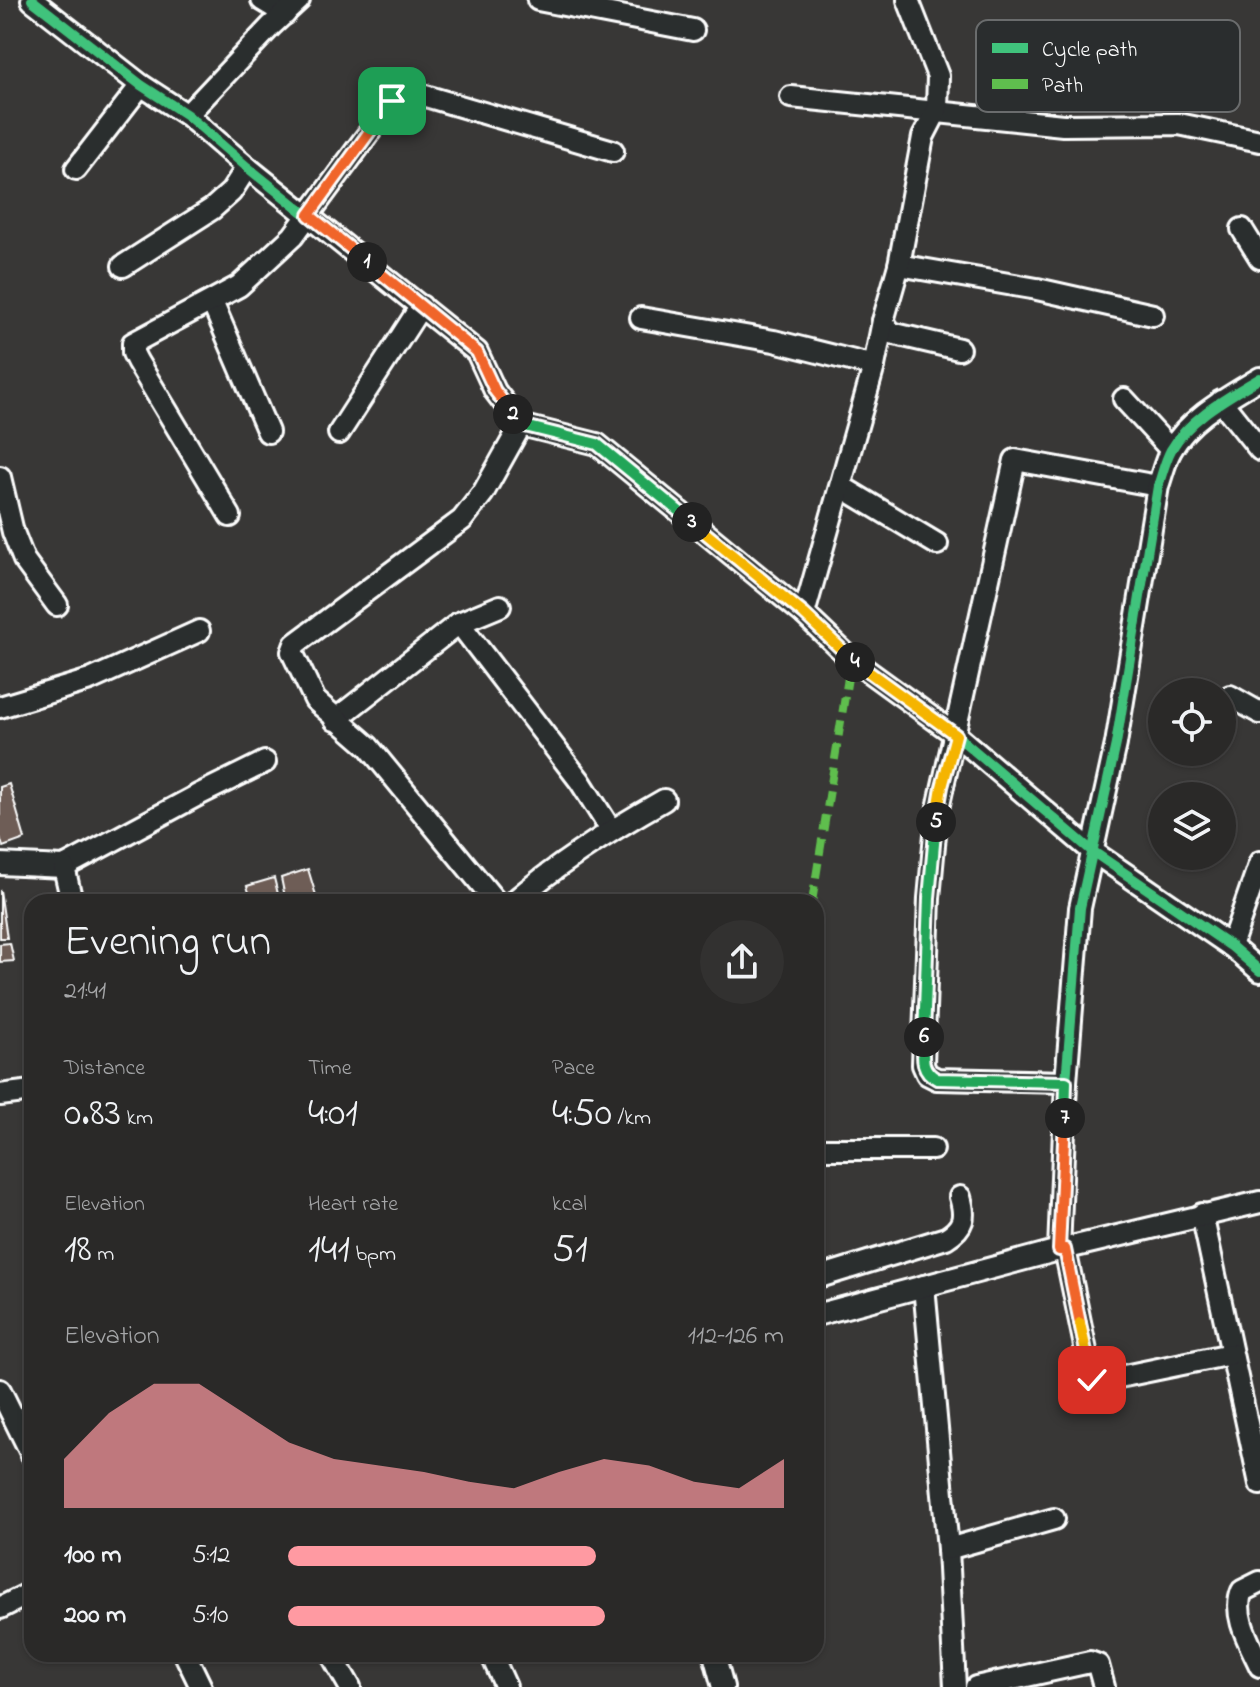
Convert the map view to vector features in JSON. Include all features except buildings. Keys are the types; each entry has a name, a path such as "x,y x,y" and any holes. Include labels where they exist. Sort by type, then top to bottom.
{"street":[{"path":"32,0 141,85 187,115 477,352 495,391 521,425 597,444 804,614 851,659 956,735 1092,851 1231,946 1260,971"},
{"path":"262,0 292,7"},
{"path":"538,0 693,30"},
{"path":"804,614 874,366 899,265 923,137 937,110 938,76 908,0"},
{"path":"187,115 292,7"},
{"path":"76,169 141,85"},
{"path":"230,516 133,353 133,343 239,286 293,236 399,92 405,90 613,151"},
{"path":"791,97 1063,125 1179,124 1260,141"},
{"path":"123,266 212,209 231,192 247,167"},
{"path":"1242,229 1260,258"},
{"path":"899,265 1037,289 1153,315"},
{"path":"212,302 268,432"},
{"path":"339,433 421,306"},
{"path":"641,318 774,341 874,366"},
{"path":"883,321 891,333 959,349"},
{"path":"1231,1354 1095,1382 1092,1380 1062,1250 1066,1082 1080,908 1116,744 1158,486 1171,450 1202,417 1221,401 1260,378"},
{"path":"1124,399 1171,450"},
{"path":"1221,401 1260,450"},
{"path":"489,894 368,746 315,700 292,652 295,644 462,520 483,493 521,425"},
{"path":"1066,1082 937,1079 927,1074 923,1065 929,898 937,813 1015,460 1158,486"},
{"path":"0,477 13,532 24,560 57,605"},
{"path":"842,487 937,544"},
{"path":"335,720 459,623 500,606"},
{"path":"459,623 580,781 611,830"},
{"path":"0,707 90,680 199,631"},
{"path":"1236,699 1260,713"},
{"path":"0,864 64,867 265,762"},
{"path":"523,894 611,830 664,800"},
{"path":"1231,946 1260,862"},
{"path":"64,867 70,894"},
{"path":"0,1095 24,1092"},
{"path":"824,1149 933,1149"},
{"path":"824,1278 946,1238 962,1224 965,1215 960,1197"},
{"path":"824,1312 1202,1214 1260,1202"},
{"path":"1202,1214 1260,1484"},
{"path":"924,1286 948,1549 955,1687"},
{"path":"0,1390 24,1439"},
{"path":"948,1549 1054,1519"},
{"path":"1260,1582 1242,1591 1239,1601 1245,1633 1260,1666"},
{"path":"0,1608 24,1596"},
{"path":"189,1662 201,1687"},
{"path":"336,1662 350,1687"},
{"path":"495,1662 506,1687"},
{"path":"716,1662 723,1687"},
{"path":"976,1687 1090,1662 1098,1665 1104,1687"}],"marked path":[{"path":"813,894 851,659"}],"cycle path":[{"path":"32,0 141,85 187,115 477,352 495,391 521,425 597,444 804,614 851,659 956,735 1092,851 1231,946 1260,971"},
{"path":"1059,1250 1066,1082 1080,908 1116,744 1158,486 1165,463 1179,438 1211,409 1260,378"}],"route":[{"path":"392,101 309,215 477,352 495,391 521,425 597,444 804,614 851,659 956,735 937,813 929,898 923,1065 927,1074 937,1079 1066,1082 1059,1250 1065,1249 1092,1380"}]}
